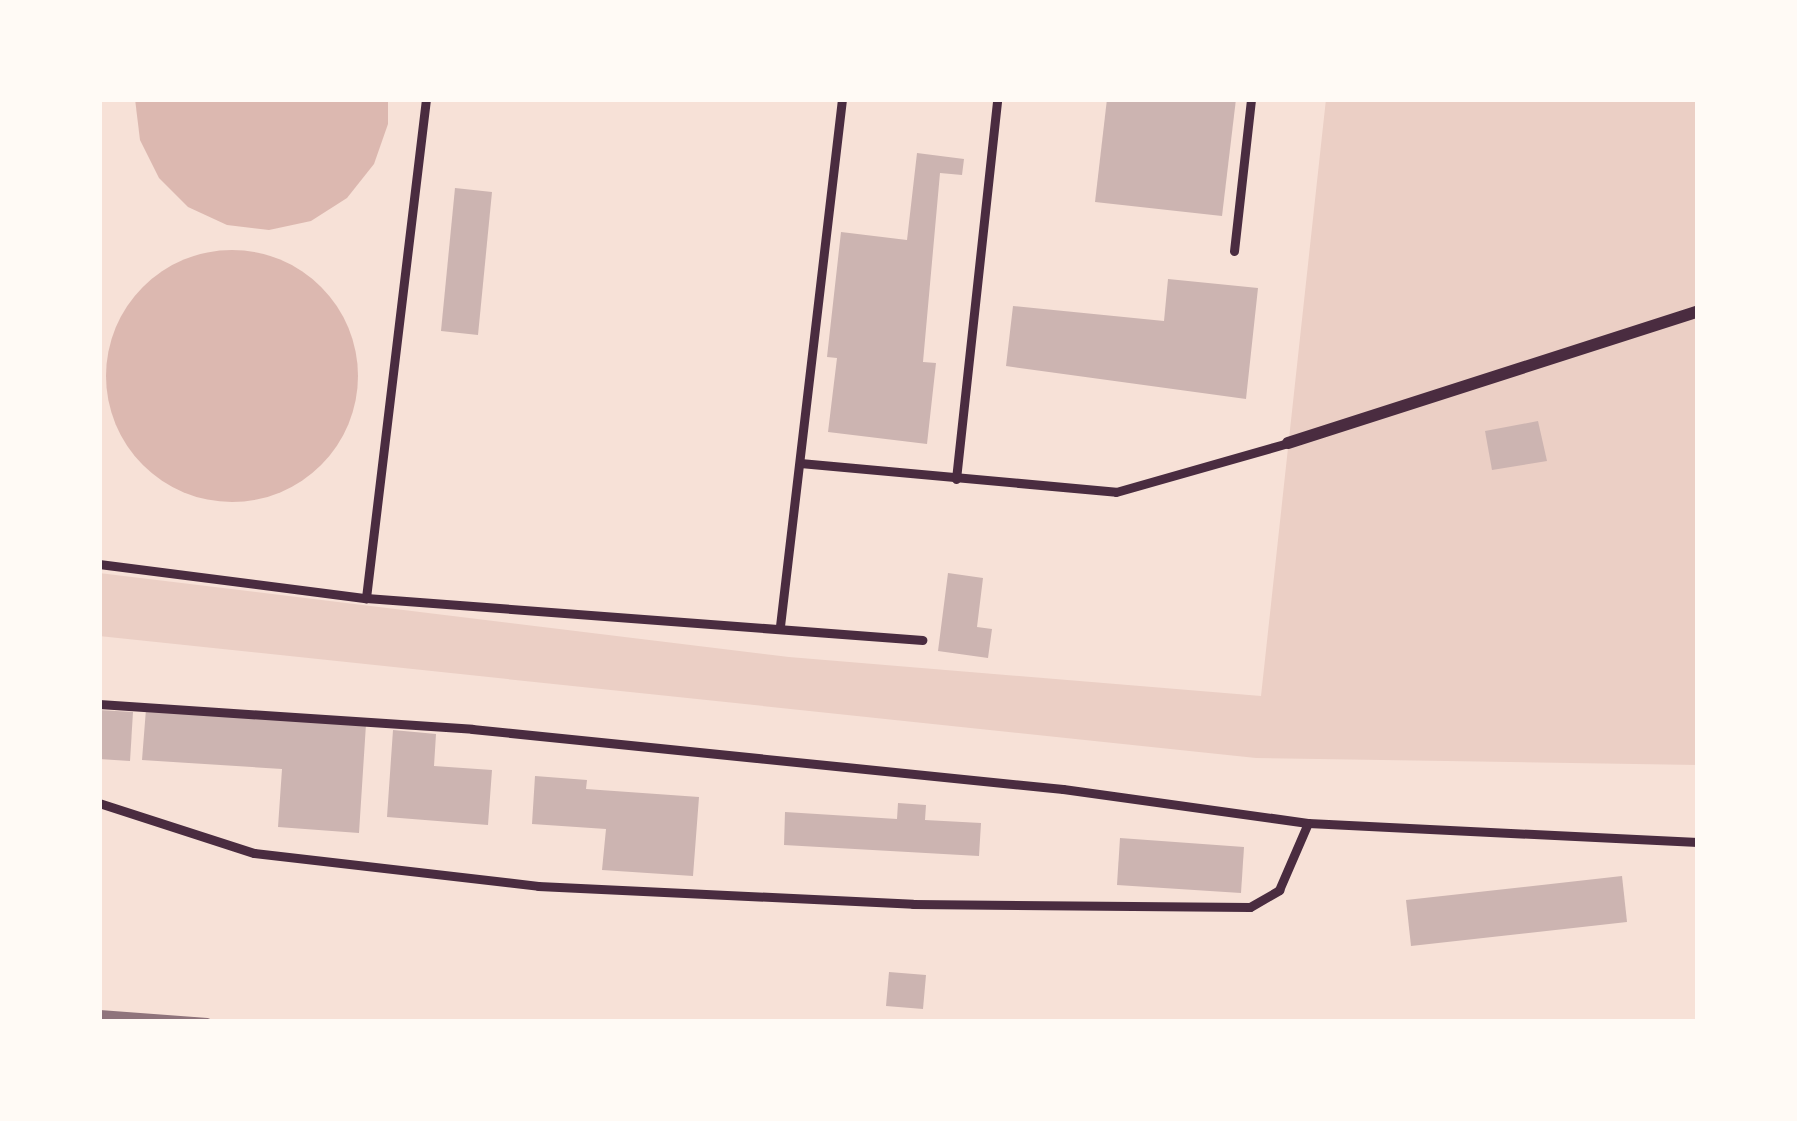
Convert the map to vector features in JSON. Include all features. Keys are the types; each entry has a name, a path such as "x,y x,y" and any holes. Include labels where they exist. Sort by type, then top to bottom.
{"street":[{"path":"1288,443 1698,311"}],"lane":[{"path":"366,598 426,99"},
{"path":"780,626 842,99"},
{"path":"956,479 997,99"},
{"path":"1234,251 1251,99"},
{"path":"800,463 1116,492 1288,443"},
{"path":"99,564 366,598 922,640"},
{"path":"99,704 472,729 1063,789 1308,823 1698,842"},
{"path":"99,803 278,856 538,886 913,904 1250,907 1280,890 1308,823"}],"shaded area":[{"path":"135,99 388,99 388,124 374,164 347,198 311,221 269,230 227,225 188,207 159,178 140,140"},
{"path":"1326,99 1698,99 1698,765 1256,758 99,636 99,573 789,657 1261,696"},
{"path":"232,250 280,259 321,287 349,328 358,376 349,424 321,465 280,493 232,502 184,493 143,465 115,424 106,376 115,328 143,287 184,259"}],"building":[{"path":"1107,99 1236,99 1222,216 1095,202"},
{"path":"917,153 964,159 962,175 940,173 923,362 936,363 927,444 828,432 837,358 827,357 841,232 907,240"},
{"path":"455,188 492,192 478,335 441,331"},
{"path":"1168,279 1258,288 1246,399 1006,366 1013,306 1164,321"},
{"path":"1538,421 1547,461 1492,470 1485,431"},
{"path":"948,573 983,578 977,627 992,629 988,658 938,651"},
{"path":"146,709 366,724 359,833 278,827 282,769 142,760"},
{"path":"99,710 133,712 130,761 99,759"},
{"path":"393,730 436,734 434,766 492,770 488,825 387,817"},
{"path":"535,776 587,780 586,789 699,797 693,876 602,870 606,829 532,824"},
{"path":"898,803 926,805 925,820 981,823 979,856 784,845 785,812 897,819"},
{"path":"1120,838 1244,847 1241,893 1117,885"},
{"path":"1622,876 1627,922 1411,946 1406,900"},
{"path":"889,972 926,975 923,1009 886,1006"}],"railway":[{"path":"99,1014 207,1022"}]}
